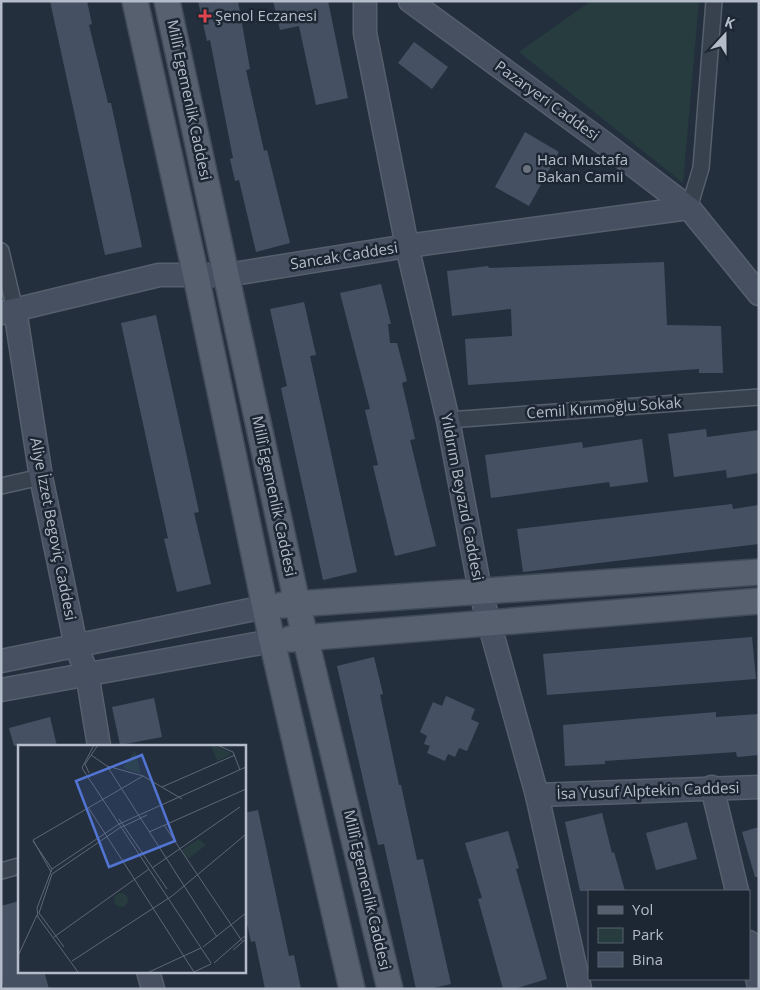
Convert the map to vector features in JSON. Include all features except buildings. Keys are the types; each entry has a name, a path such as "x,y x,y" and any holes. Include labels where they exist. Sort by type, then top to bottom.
{"main road":[{"name":"Millî Egemenlik Caddesi","path":"135,1 196,276 272,641 352,989"},
{"name":"Millî Egemenlik Caddesi","path":"167,1 297,603 390,989"},
{"path":"265,607 480,590 759,572"},
{"path":"272,641 306,636 759,601"}],"street":[{"name":"Yıldırım Beyazıd Caddesi","path":"365,1 365,32 407,246 448,420 480,590 537,795 580,989"},
{"name":"Pazaryeri Caddesi","path":"410,1 604,143 689,208 759,294"},
{"path":"689,208 700,168 714,1"},
{"name":"Sancak Caddesi","path":"8,312 158,275 227,275 407,246 689,208"},
{"path":"1,251 8,312"},
{"name":"Aliye İzzet Begoviç Caddesi","path":"8,312 76,646 87,673 99,745"},
{"name":"Cemil Kırımoğlu Sokak","path":"448,420 759,397"},
{"path":"1,486 41,478"},
{"path":"1,661 265,607"},
{"path":"1,690 272,641"},
{"path":"712,787 737,890"},
{"name":"İsa Yusuf Alptekin Caddesi","path":"537,795 712,787 759,787"},
{"path":"1,871 18,866"},
{"path":"750,946 759,987"},
{"path":"148,972 153,989"}],"green space":[{"path":"591,1 699,1 683,183 519,52"}],"place":[{"name":"Şenol Eczanesi","path":"205,16"},
{"name":"Hacı Mustafa Bakan Camii","path":"527,169"}]}
